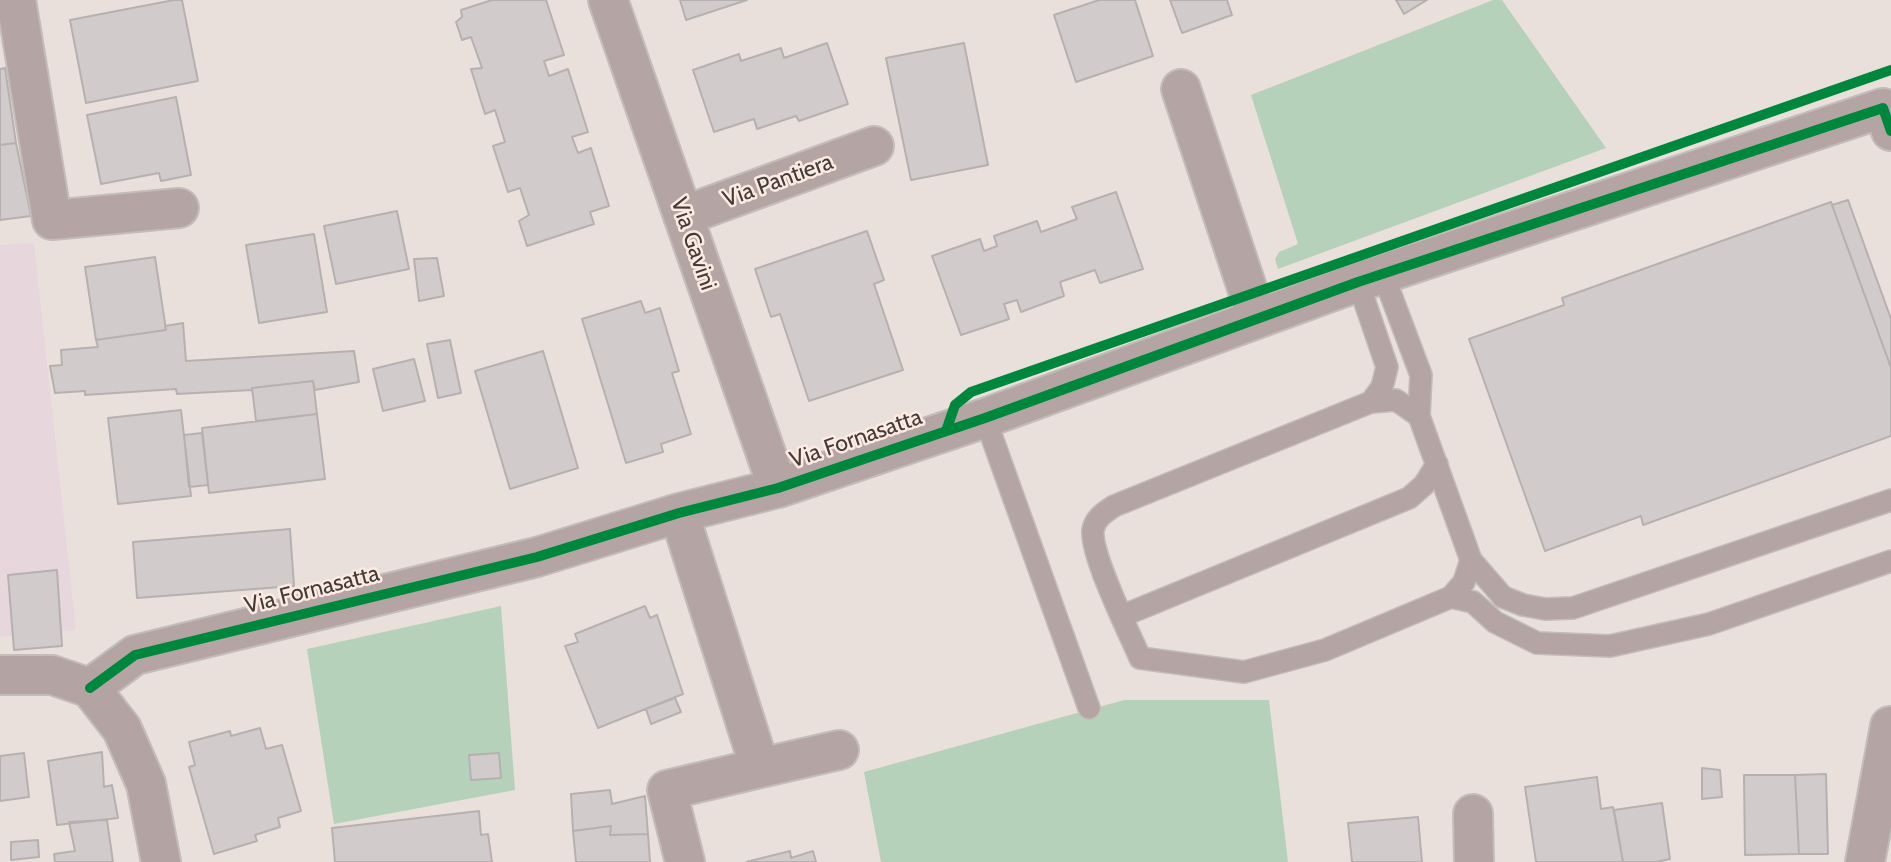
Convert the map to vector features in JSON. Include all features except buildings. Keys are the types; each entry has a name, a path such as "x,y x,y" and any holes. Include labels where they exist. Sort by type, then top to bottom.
{"street":[{"path":"16,0 52,220 179,208"},
{"name":"Via Gavini","path":"608,0 778,488"},
{"path":"1181,89 1257,318"},
{"name":"Via Fornasatta","path":"90,688 135,655 537,557 679,513 778,488 985,418 1370,278 1888,115"},
{"name":"Via Pantiera","path":"683,216 874,146"},
{"path":"679,513 760,768"},
{"path":"0,675 52,675 90,688 122,729 146,785 161,862"},
{"path":"1865,862 1890,726"},
{"path":"685,862 667,790 839,750"},
{"path":"1473,814 1474,862"}],"lane":[{"path":"1370,278 1387,367 1382,387 1371,402"},
{"path":"1370,278 1421,375 1419,416 1471,560 1503,597 1545,609 1573,608 1891,500"},
{"path":"1419,416 1396,400 1371,402 1114,506 1098,518 1093,531 1100,566 1140,658 1244,672 1325,650 1451,597 1464,582 1471,560"},
{"path":"985,418 1089,708"},
{"path":"1122,615 1409,498 1424,485 1437,464"},
{"path":"1451,597 1473,602 1495,622 1537,643 1610,646 1709,624 1891,561"}],"shaded area":[{"path":"34,243 76,630 0,637 0,245"}],"green space":[{"path":"1493,0 1502,0 1606,148 1278,269 1275,259 1279,252 1298,244 1251,95"},
{"path":"501,606 515,790 334,824 307,649"},
{"path":"1124,700 1269,700 1288,862 881,862 864,772"}],"cycle path":[{"path":"946,431 955,405 971,392 1891,70"},
{"path":"90,688 135,655 537,557 679,513 778,488 985,418 1358,282 1883,108 1891,131"}]}
